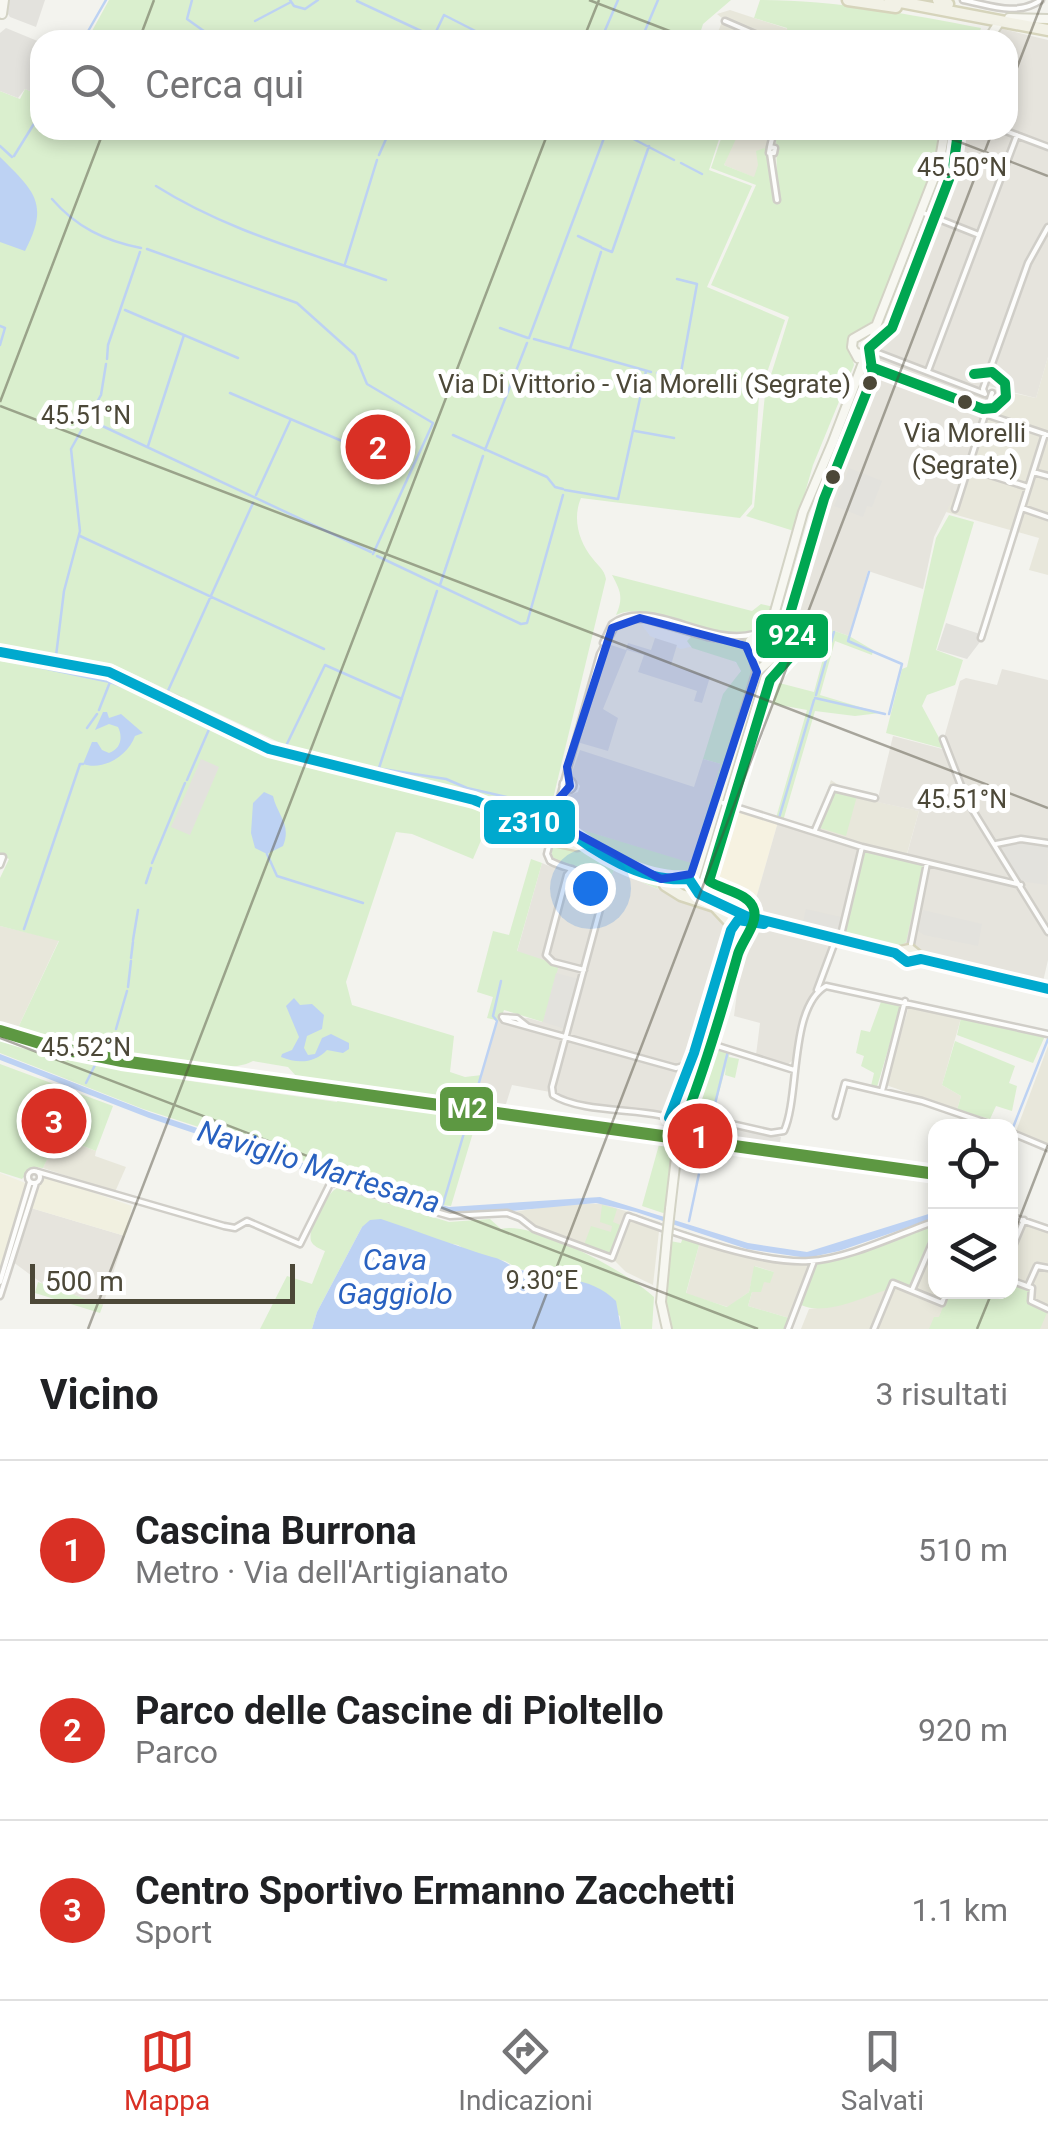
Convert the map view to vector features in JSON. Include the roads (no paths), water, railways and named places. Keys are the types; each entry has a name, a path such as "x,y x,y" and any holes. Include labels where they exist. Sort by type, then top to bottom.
{"main road":[{"path":"1,16 4,0"},
{"path":"848,0 948,8"},
{"path":"890,0 948,8"},
{"path":"926,0 994,21 1048,25"},
{"path":"994,21 1020,18 1048,25"},
{"path":"991,30 994,21"},
{"path":"685,886 700,862 721,801 757,672 780,649 774,615 834,439 939,163 943,140"},
{"path":"870,349 852,340 878,323"},
{"path":"863,333 870,349"},
{"path":"757,672 750,641 774,615"},
{"path":"758,632 774,632"},
{"path":"0,652 109,672 172,700 216,726 278,752 464,797 574,838 656,878 685,886 733,916 909,953 1048,989"},
{"path":"752,654 767,661"},
{"path":"667,1329 661,1305 680,1122 699,1054 700,1029 733,916"}],"street":[{"path":"962,0 1011,10 1029,7 1040,0"},
{"path":"725,21 741,30"},
{"path":"1018,135 1048,147"},
{"path":"773,140 777,200"},
{"path":"928,371 1015,140"},
{"path":"920,212 979,236"},
{"path":"955,509 988,415 991,371 1027,265 1048,227"},
{"path":"870,349 987,391"},
{"path":"981,638 1046,434 988,415"},
{"path":"970,469 1028,487"},
{"path":"1033,472 1048,476"},
{"path":"1022,508 1048,517"},
{"path":"699,1054 691,1123 686,1125 669,1118 555,1097 552,1089 603,897 593,877 552,863 548,856 555,834 557,800 605,633 612,624 634,614 714,635 736,637 758,632"},
{"path":"600,654 616,626 640,618 707,638 740,642 752,654"},
{"path":"943,739 967,801 1048,932"},
{"path":"564,786 574,787 567,766"},
{"path":"564,786 571,781"},
{"path":"814,832 833,788 875,798"},
{"path":"721,801 862,847 1020,883"},
{"path":"996,844 1021,839 1048,843"},
{"path":"692,1115 735,1126 784,1131 802,1026 838,939 862,847"},
{"path":"909,953 927,863"},
{"path":"572,870 566,877 546,955 553,962 584,970"},
{"path":"822,978 831,986 1048,1034"},
{"path":"816,994 831,986"},
{"path":"882,1091 905,1002"},
{"path":"526,1026 676,1068 699,1054 726,1046 794,1070"},
{"path":"669,1118 699,1054"},
{"path":"836,1116 845,1082 843,1075"},
{"path":"845,1082 976,1119"},
{"path":"1018,1135 1048,1148"},
{"path":"0,1296 33,1183 29,1173 48,1173 224,1226 235,1228 248,1221 301,1244 331,1182 461,1217 507,1213 534,1229 612,1258 628,1216"},
{"path":"0,1282 39,1174"},
{"path":"619,1212 669,1234 749,1253 814,1261 928,1223"},
{"path":"1018,1218 1048,1229"},
{"path":"1018,1234 1024,1220"},
{"path":"912,1290 928,1253"},
{"path":"788,1329 814,1261"},
{"path":"1028,1286 1037,1266 1048,1268"},
{"path":"874,1329 893,1283 928,1297"},
{"path":"1018,1283 1033,1290 1031,1301 1048,1309"}],"water":[{"path":"0,157 35,199 36,221 25,251 0,242"},
{"path":"103,712 109,718 121,714 143,733 135,736 127,750 114,760 99,765 83,764 92,742 109,753 120,742 118,727 109,724 95,730"},
{"path":"264,792 273,796 286,832 283,846 267,854 255,848 251,833 253,803"},
{"path":"294,998 300,1005 312,1004 324,1015 322,1029 307,1036 304,1048 308,1055 315,1054 322,1038 331,1034 349,1043 349,1049 343,1053 327,1050 306,1061 281,1057 292,1050 299,1037 286,1006"},
{"path":"0,1054 149,1112 384,1190 449,1207 600,1197 748,1243 807,1252 928,1214 928,1220 807,1258 747,1249 636,1212 596,1203 449,1214 381,1196 149,1118 0,1060"},
{"name":"Cava Gaggiolo","path":"381,1219 521,1270 595,1286 616,1301 621,1329 312,1329 362,1227 370,1220"}],"waterway":[{"path":"89,30 106,0"},
{"path":"192,0 187,19 202,30"},
{"path":"290,0 294,6 305,9 318,0"},
{"path":"605,30 618,0"},
{"path":"645,30 658,0"},
{"path":"357,1 419,30"},
{"path":"255,21 291,2"},
{"path":"437,30 444,15 473,30"},
{"path":"14,156 30,130"},
{"path":"379,155 386,140"},
{"path":"529,338 603,140"},
{"path":"635,140 674,160"},
{"path":"0,146 12,157"},
{"path":"602,248 612,252 649,146"},
{"path":"345,264 377,160"},
{"path":"681,163 702,174"},
{"path":"156,186 239,228 386,280"},
{"path":"52,199 92,231 141,248"},
{"path":"578,236 601,247"},
{"path":"147,249 297,303 355,355 367,384 433,423 373,554"},
{"path":"107,359 108,345 140,252"},
{"path":"570,349 601,252"},
{"path":"677,279 697,284 680,378"},
{"path":"125,310 238,358"},
{"path":"0,326 5,328 0,345"},
{"path":"500,328 528,338"},
{"path":"148,446 184,335"},
{"path":"534,339 651,372"},
{"path":"485,450 527,343"},
{"path":"56,656 64,591 80,531 71,449 101,395 106,364"},
{"path":"565,490 618,499 646,371"},
{"path":"657,373 748,390"},
{"path":"230,393 349,444"},
{"path":"256,495 290,421"},
{"path":"96,423 371,552"},
{"path":"635,431 674,438"},
{"path":"453,435 547,477 555,487 563,489"},
{"path":"440,585 483,456"},
{"path":"377,556 521,624 527,623 563,495"},
{"path":"167,693 253,503"},
{"path":"80,536 324,649"},
{"path":"869,572 848,641 902,664 889,714"},
{"path":"379,768 437,591"},
{"path":"816,695 834,632"},
{"path":"0,659 110,682"},
{"path":"288,749 285,748 325,665 402,699"},
{"path":"99,710 110,682 163,702"},
{"path":"815,698 885,714"},
{"path":"779,818 814,700"},
{"path":"87,728 97,714"},
{"path":"187,780 210,727"},
{"path":"255,737 281,747"},
{"path":"344,763 446,779 467,788 538,804"},
{"path":"24,929 83,764"},
{"path":"152,863 185,783"},
{"path":"267,854 277,876 363,903"},
{"path":"146,883 151,868"},
{"path":"133,940 138,910"},
{"path":"131,958 133,942"},
{"path":"128,987 131,961"},
{"path":"473,1103 497,1021 493,1016 501,981"},
{"path":"116,1029 127,991"},
{"path":"104,1053 114,1034"},
{"path":"1016,1119 1048,1039"},
{"path":"712,1116 728,1051"},
{"path":"86,1083 95,1065"},
{"name":"Naviglio Martesana","path":"443,1204 469,1116"},
{"path":"689,1221 704,1150"}],"place":[{"name":"Via Di Vittorio - Via Morelli (Segrate)","path":"870,383"},
{"name":"Via Morelli (Segrate)","path":"965,402"},
{"name":"Parco delle Cascine di Pioltello","path":"378,447"},
{"name":"Centro Sportivo Ermanno Zacchetti","path":"54,1121"},
{"name":"Cascina Burrona","path":"700,1136"}]}
